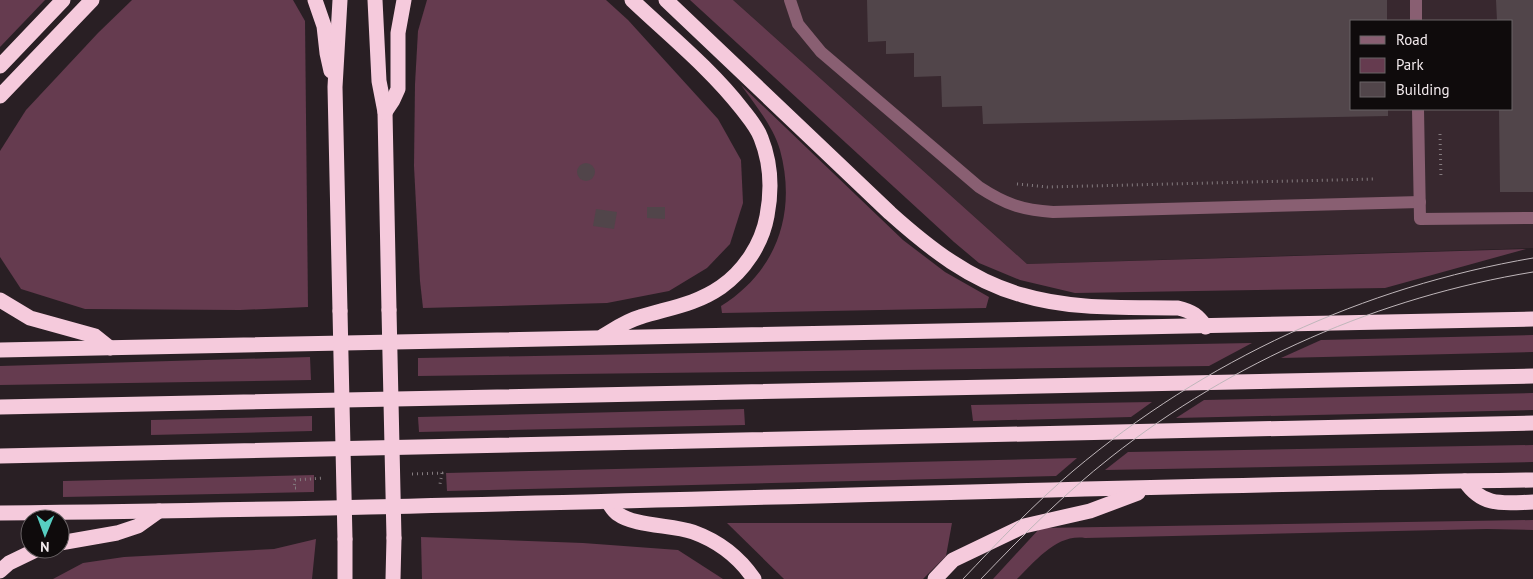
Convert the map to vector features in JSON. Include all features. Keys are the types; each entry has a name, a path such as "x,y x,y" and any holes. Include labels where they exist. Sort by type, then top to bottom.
{"highway":[{"path":"0,66 63,0"},
{"path":"0,96 92,0"},
{"path":"315,0 324,26 327,53 335,87"},
{"path":"340,0 335,87 345,579"},
{"path":"376,0 379,81 385,112 394,538 393,579"},
{"path":"602,337 624,323 703,298 733,278 756,248 765,228 769,205 769,163 761,136 750,119 727,90 632,0"},
{"path":"666,0 890,213 924,243 961,269 1022,295 1057,303 1104,307 1178,308 1190,310 1198,316 1206,327"},
{"path":"385,112 394,100 398,88 398,33 401,5"},
{"path":"0,300 30,318 95,336 110,348"},
{"path":"0,350 1533,320"},
{"path":"0,407 1533,376"},
{"path":"0,456 1533,423"},
{"path":"0,513 608,502 1533,480"},
{"path":"1466,481 1474,492 1485,499 1496,502 1533,502"},
{"path":"935,579 954,560 1024,526 1090,511 1148,488"},
{"path":"608,502 618,515 632,520 692,532 706,538 728,551 745,566 754,579"},
{"path":"70,541 117,533 138,526 159,511"},
{"path":"0,571 20,558"}],"lane":[{"path":"322,0 324,26"},
{"path":"790,0 798,24 822,52 979,187 1001,201 1034,211 1053,212 1420,202"},
{"path":"1416,0 1416,20"},
{"path":"1418,110 1420,219 1533,218"}],"path":[{"path":"1440,129 1441,179"},
{"path":"1012,184 1047,187 1374,179"},
{"path":"425,474 442,473 440,484 432,485"},
{"path":"302,487 294,488 295,480 308,479"}],"shaded area":[{"path":"733,0 1533,0 1533,248 1027,264"}],"green space":[{"path":"0,0 45,0 0,47"},
{"path":"132,0 293,0 305,21 308,307 240,310 85,309 21,289 0,257 0,151 26,110 98,33"},
{"path":"427,0 606,0 628,20 718,119 741,160 743,203 730,244 707,268 669,291 607,303 423,308 414,166 415,84 418,31"},
{"path":"690,0 733,0 1027,264 1526,249 1385,288 1075,293 1020,280 979,263 954,242"},
{"path":"741,85 903,240 945,272 989,297 986,308 722,313 721,306 740,292 756,276 769,258 784,218 786,196 785,173 777,141 763,116"},
{"path":"1533,335 1533,352 1281,358 1321,340"},
{"path":"1252,343 1209,366 418,376 418,358"},
{"path":"310,357 311,380 0,385 0,366"},
{"path":"1533,393 1533,410 1176,418 1204,400"},
{"path":"1152,402 1131,417 973,421 971,405"},
{"path":"744,409 745,425 419,432 418,417"},
{"path":"312,416 312,431 151,435 151,420"},
{"path":"1533,445 1533,462 1105,470 1128,452"},
{"path":"1077,458 1056,476 447,491 446,473"},
{"path":"314,475 314,492 63,497 63,481"},
{"path":"1533,520 1533,530 1487,529 1075,538 1065,540 1047,550 1017,579 993,579 1040,528"},
{"path":"727,523 952,523 946,556 923,579 784,579"},
{"path":"421,537 583,543 678,550 723,579 422,579"},
{"path":"316,539 312,579 53,579 83,563 124,557 274,549"}],"building":[{"path":"867,0 1387,0 1387,20 1350,20 1350,110 1388,110 1388,116 983,124 982,106 942,107 941,76 914,77 914,53 886,54 886,41 868,42"},
{"path":"1496,0 1533,0 1533,192 1500,192 1499,110 1513,110 1513,20 1497,20"},
{"path":"582,163 590,163 595,168 593,179 582,181 577,176 577,168"},
{"path":"647,207 665,207 665,219 647,218"},
{"path":"596,209 617,212 614,229 593,226"}],"tram line":[{"path":"963,579 1030,510 1073,471 1124,431 1177,395 1232,362 1289,334 1348,309 1408,288 1470,271 1533,258"},
{"path":"981,579 1044,516 1094,471 1158,423 1207,391 1258,363 1310,338 1364,316 1476,283 1533,272"}]}
